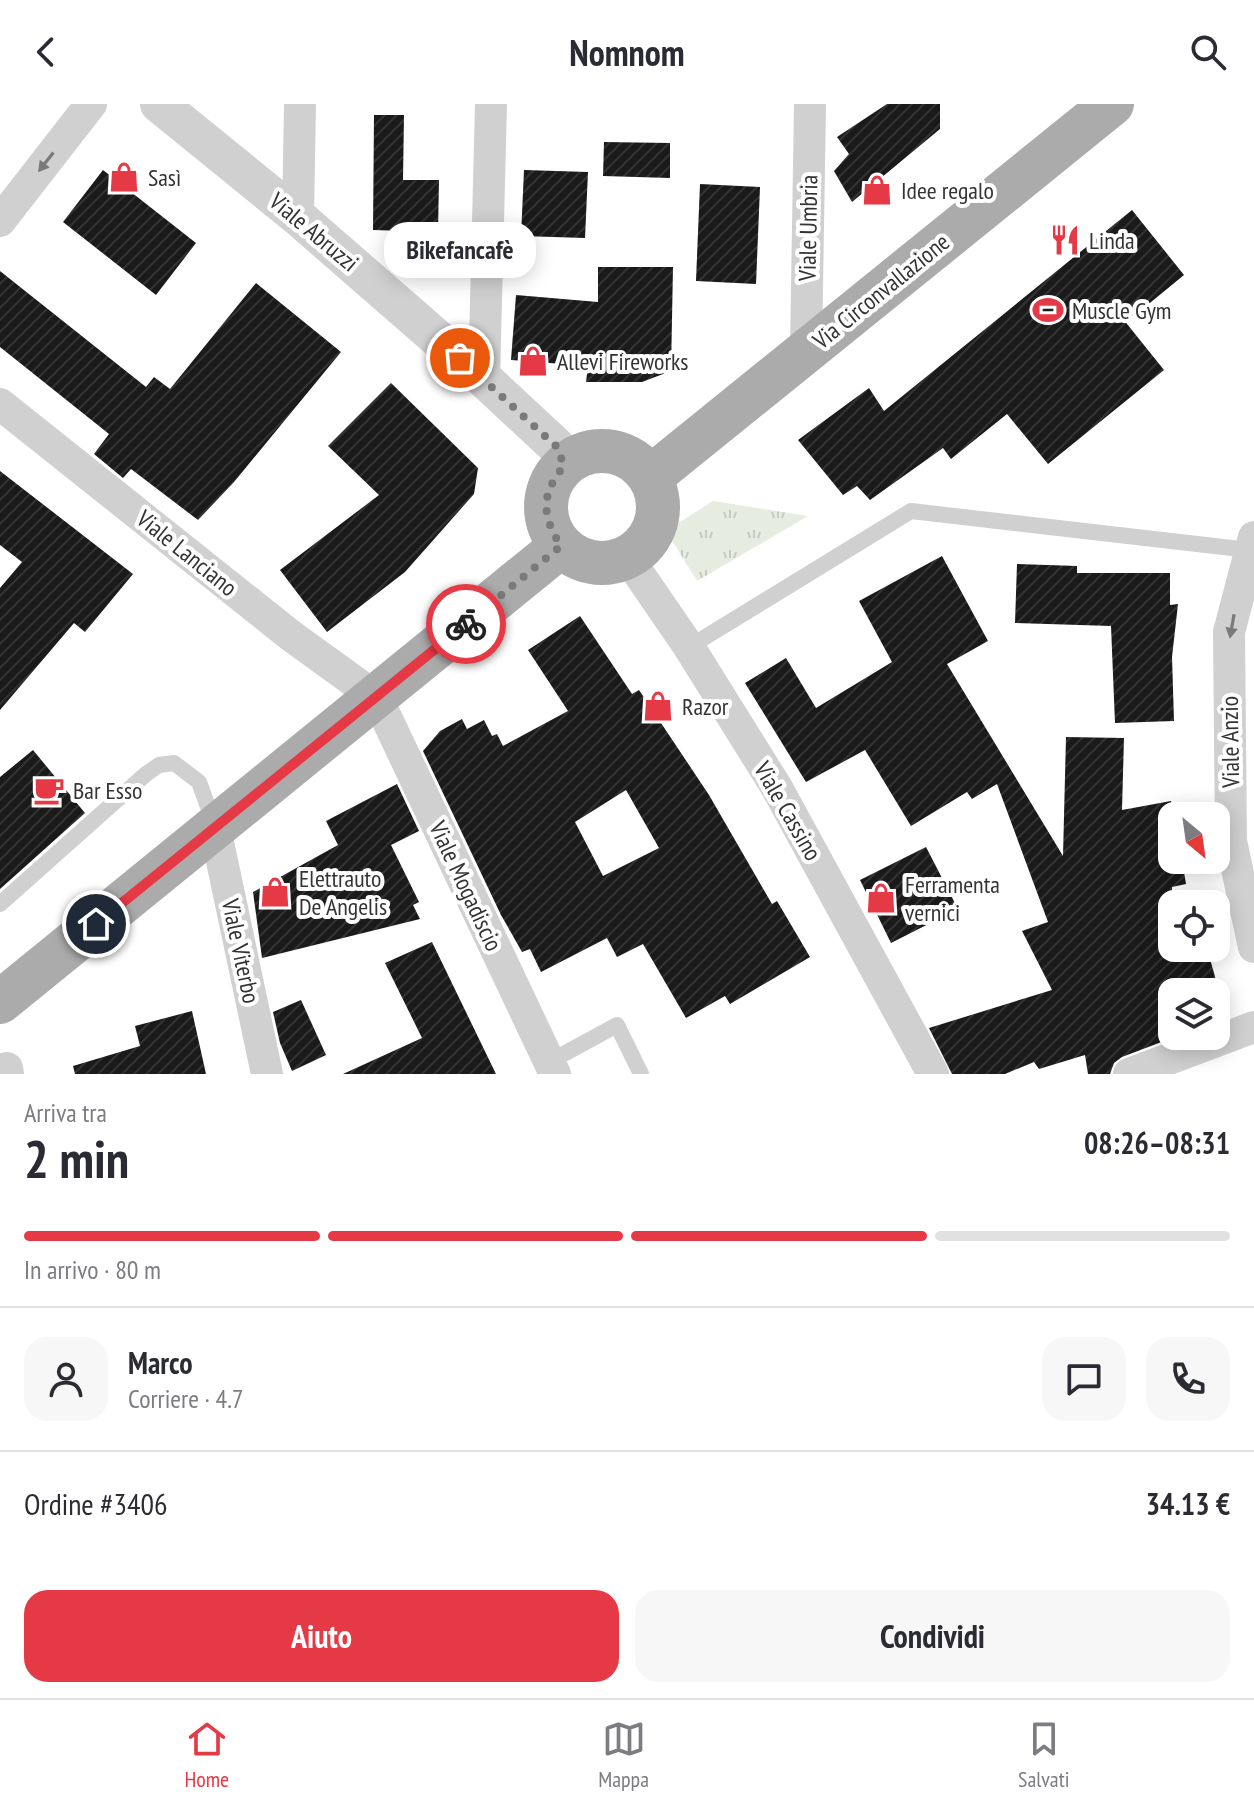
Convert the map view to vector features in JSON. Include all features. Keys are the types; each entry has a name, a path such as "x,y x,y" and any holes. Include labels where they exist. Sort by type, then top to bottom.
{"main road":[{"name":"Via Circonvallazione","path":"648,475 658,471 806,351 1078,118 1112,104"},
{"path":"599,451 618,453 635,462 648,475 656,493 658,512 653,530 643,546 628,558 610,563 592,563 575,557 561,546 551,531 546,505 553,480 564,466 581,455 599,451"},
{"path":"0,1002 561,546"}],"street":[{"path":"0,221 91,104"},
{"name":"Viale Abruzzi","path":"159,104 298,217 484,379 557,447 564,466"},
{"path":"298,217 300,104"},
{"path":"484,379 491,104"},
{"name":"Viale Umbria","path":"806,351 810,104"},
{"name":"Viale Lanciano","path":"0,404 290,635 377,698"},
{"name":"Viale Anzio","path":"1253,541 1229,632 1231,841 1254,947"},
{"name":"Viale Cassino","path":"628,558 689,647 777,788 933,1074"},
{"name":"Viale Mogadiscio","path":"377,698 552,1068"},
{"name":"Viale Viterbo","path":"215,828 267,1074"},
{"path":"1129,1074 1254,1027"}],"lane":[{"path":"689,647 911,511 1253,541"},
{"path":"0,904 159,765 174,763 199,782 215,828"},
{"path":"552,1068 617,1025 641,1074"}],"green space":[{"path":"713,501 808,516 697,581 666,531"}],"building":[{"path":"887,104 940,104 940,129 852,202 834,171 849,154 837,137"},
{"path":"374,115 404,115 403,180 439,180 438,232 373,230"},
{"path":"604,142 670,143 670,178 603,176"},
{"path":"103,170 196,243 156,295 63,222"},
{"path":"524,170 588,172 585,238 521,236"},
{"path":"700,184 760,187 756,284 696,281"},
{"path":"1132,210 1184,275 1134,316 1115,309 1164,370 1048,464 1007,414 951,459 943,448 870,500 857,486 843,495 798,440 869,388 884,411"},
{"path":"598,267 673,267 671,371 642,382 586,382 588,366 511,360 516,295 598,302"},
{"path":"0,271 146,387 154,377 170,389 256,283 341,352 234,482 198,520 131,469 123,478 94,454 109,434 0,347"},
{"path":"391,383 478,468 474,494 405,572 327,632 280,570 379,495 328,446"},
{"path":"0,471 133,574 85,632 74,623 0,710 0,588 22,562 0,545"},
{"path":"942,556 988,641 947,664 1063,856 1066,737 1124,738 1122,810 1158,803 1158,874 1184,874 1186,884 1172,887 1172,890 1158,890 1158,962 1211,962 1215,978 1158,978 1158,1043 1122,1057 1114,1063 1110,1074 1088,1074 1085,1055 1039,1069 1034,1062 1005,1074 952,1074 929,1028 1052,990 1022,931 1048,922 997,784 972,799 967,792 911,826 865,750 806,782 745,683 786,658 816,708 892,662 859,601"},
{"path":"1017,564 1077,566 1077,573 1170,573 1170,605 1178,604 1172,657 1174,721 1115,723 1111,626 1015,623"},
{"path":"580,616 632,694 639,690 709,795 772,904 777,901 810,957 730,1004 725,996 686,1018 643,944 617,957 607,938 541,972 530,949 522,952 501,915 423,751 440,731 462,719 467,729 484,720 492,736 497,734 503,746 568,711 528,650","holes":["626,790 659,848 603,876 575,822"]},
{"path":"33,750 85,813 0,889 0,777"},
{"path":"397,784 419,831 391,845 419,902 413,905 420,919 262,958 253,892 338,845 326,821"},
{"path":"926,847 958,909 891,943 860,880"},
{"path":"432,942 496,1074 343,1074 422,1038 385,963"},
{"path":"301,1000 326,1055 292,1071 280,1043 273,1012"},
{"path":"192,1011 206,1074 75,1074 73,1066 140,1046 135,1026"}],"way so far":[{"path":"460,358 557,447 564,466 553,480 547,496 546,514 551,531 561,546 466,624"}],"place":[{"name":"Sasì","path":"124,177"},
{"name":"Idee regalo","path":"877,190"},
{"name":"Linda","path":"1065,240"},
{"name":"Muscle Gym","path":"1048,310"},
{"name":"Bikefancafè","path":"460,358"},
{"name":"Allevi Fireworks","path":"533,361"},
{"name":"Razor","path":"658,706"},
{"name":"Bar Esso","path":"49,790"},
{"name":"Elettrauto De Angelis","path":"275,892"},
{"name":"Ferramenta vernici","path":"881,898"}],"route":[{"path":"96,924 466,624"}]}
